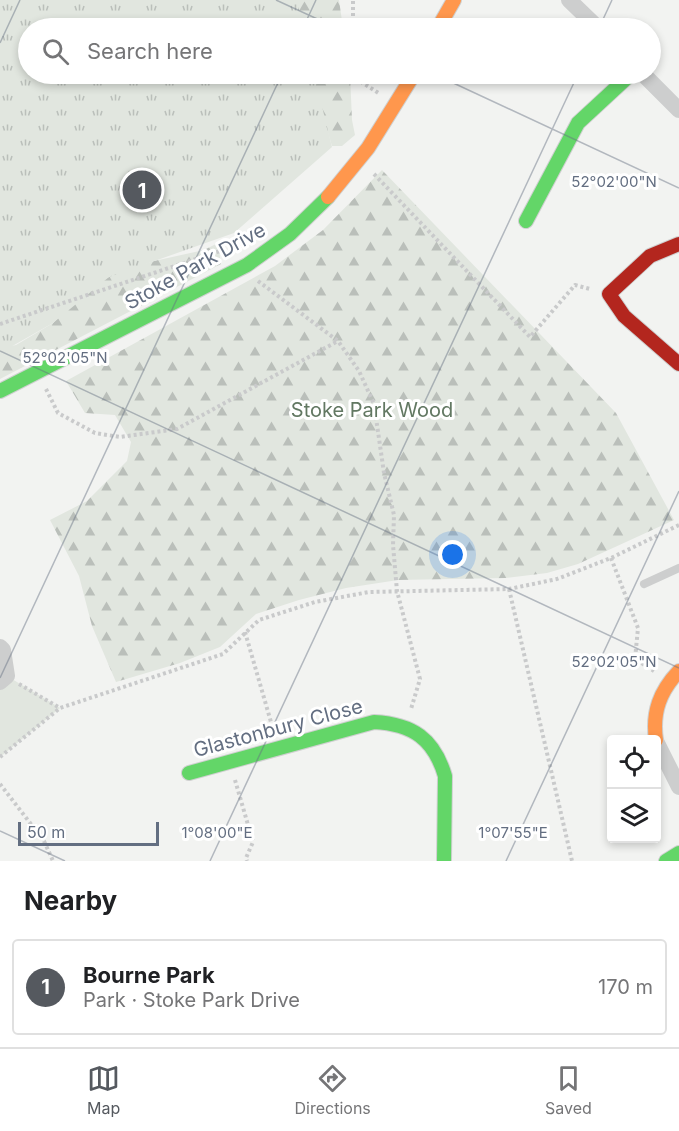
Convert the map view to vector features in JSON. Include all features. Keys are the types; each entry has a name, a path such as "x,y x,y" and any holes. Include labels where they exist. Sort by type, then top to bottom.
{"street":[{"path":"444,18 454,0"},
{"path":"569,0 588,18"},
{"name":"Stoke Park Drive","path":"0,391 265,253 318,207 359,160 397,105 409,84"},
{"path":"526,221 578,123 620,84"},
{"path":"653,84 679,110"},
{"path":"679,244 650,256 609,294 624,316 679,364"},
{"path":"0,647 3,650 3,679"},
{"path":"656,735 657,702 674,676"},
{"name":"Glastonbury Close","path":"189,773 374,722 405,726 421,735 430,744 442,764 445,776 444,861"},
{"path":"661,750 679,787"},
{"path":"666,861 679,853"}],"lane":[{"path":"644,584 679,568"}],"path":[{"path":"353,0 353,18"},
{"path":"364,84 397,105"},
{"path":"359,160 388,187 530,337 575,285 609,294"},
{"path":"0,324 220,251"},
{"path":"240,268 338,341 359,371 374,404 384,473 394,515 393,545 397,591 420,679 405,726"},
{"path":"38,372 58,413 95,433 120,437 177,429 338,341"},
{"path":"0,757 60,708 223,654 259,620 315,602 369,592 509,589 557,579 611,558 679,525"},
{"path":"611,558 638,628 634,658 674,676"},
{"path":"509,589 572,861"},
{"path":"245,632 278,748"},
{"path":"3,679 60,708"},
{"path":"230,762 253,842 246,858 247,861"},
{"path":"0,784 44,841 53,861"}],"green space":[{"path":"0,0 297,0 301,18 18,18 18,84 316,84 332,147 234,233 109,277 53,323 0,353"},
{"path":"295,0 339,0 342,18 298,18"},
{"path":"313,84 350,84 355,135 342,146 332,146"},
{"name":"Stoke Park Wood","path":"382,170 616,413 674,520 578,564 547,573 505,578 398,580 346,588 299,600 256,614 220,647 180,663 116,682 92,626 79,576 50,520 87,501 127,461 131,442 115,415 85,413 66,381 275,266 323,230"},
{"path":"218,243 221,264 0,379 0,348 16,345 53,323 93,285 121,271 204,250"},
{"path":"7,676 60,708 0,757 0,682"}],"traffic: fast":[{"path":"526,221 578,123 620,84"},
{"path":"0,391 247,265 290,234 328,197"},
{"path":"189,773 374,722 400,726 411,730 428,743 435,752 445,776 444,861"},
{"path":"666,861 679,853"}],"traffic: slow":[{"path":"444,18 454,0"},
{"path":"328,197 368,148 408,84"},
{"path":"656,735 655,720 659,702 667,686 679,671"}],"traffic: jam":[{"path":"679,244 650,256 609,294 624,316 679,364"}],"place":[{"name":"Bourne Park","path":"142,190"}]}
